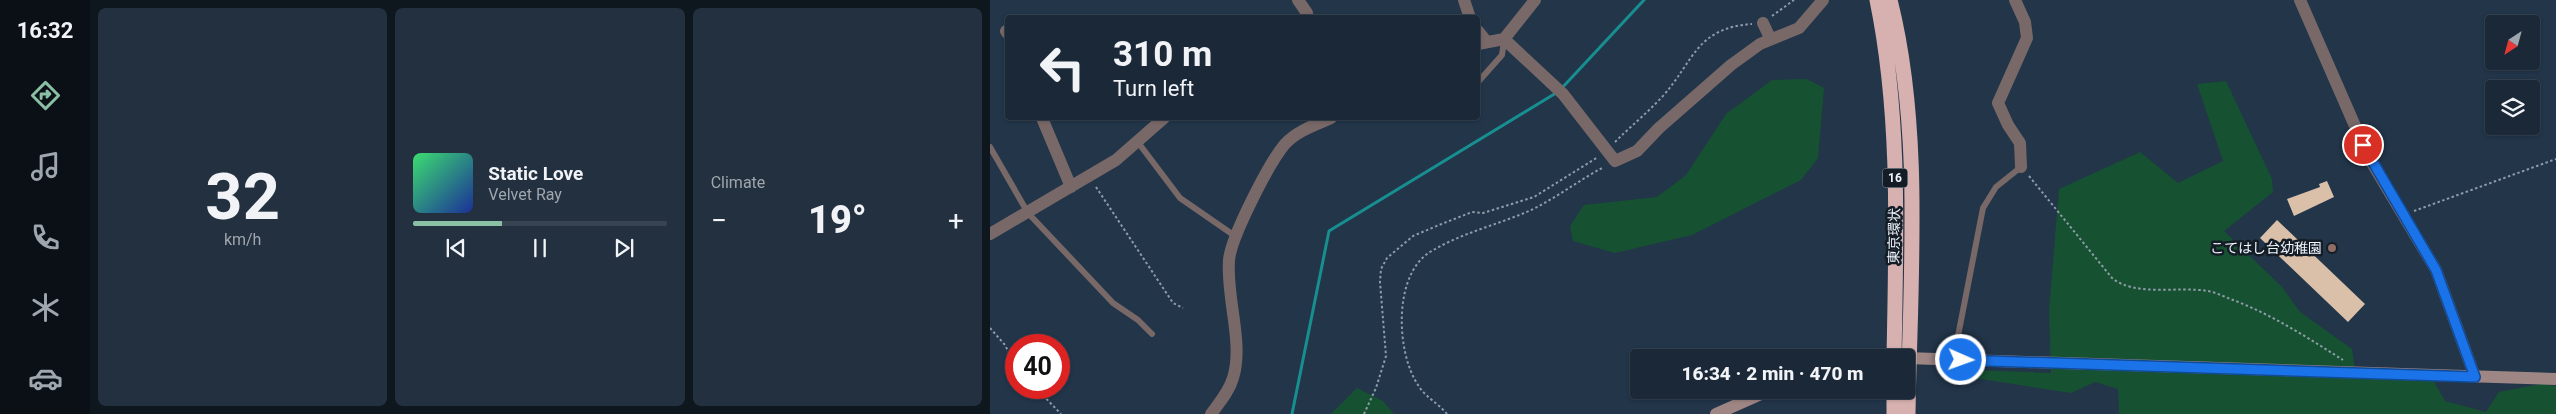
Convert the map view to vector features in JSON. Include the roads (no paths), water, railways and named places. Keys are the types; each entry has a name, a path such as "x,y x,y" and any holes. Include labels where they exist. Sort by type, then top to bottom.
{"highway":[{"name":"東京環状","path":"1878,0 1887,46 1894,116 1903,349"},
{"name":"東京環状","path":"1890,0 1905,78 1911,198 1903,349"},
{"path":"1894,399 1894,414"},
{"name":"東京環状","path":"1907,399 1908,414"}],"street":[{"path":"1298,0 1307,12 1307,15"},
{"path":"1464,0 1469,15"},
{"path":"1504,39 1535,0"},
{"path":"1480,39 1504,39 1559,90 1615,161 1637,151 1659,128 1731,65 1770,38 1799,28 1823,0"},
{"path":"2015,0 2025,22 2027,38 1998,103 2008,125 2020,143 2021,166"},
{"path":"2300,0 2369,158 2436,270 2475,377"},
{"path":"1763,23 1770,38"},
{"path":"1043,120 1071,187"},
{"path":"990,234 1116,160 1162,120"},
{"path":"1211,414 1228,391 1233,377 1235,345 1229,293 1229,261 1235,236 1276,158 1286,144 1299,132 1326,120"},
{"path":"1915,358 2556,379"},
{"path":"1716,414 1750,399"}],"lane":[{"path":"1480,80 1502,55 1504,39"},
{"path":"1137,141 1180,198 1235,236"},
{"path":"990,147 1028,213 1113,303 1138,320 1152,334"},
{"path":"1944,359 1958,336 1983,208 1996,187 2021,166"}],"waterway":[{"path":"1561,89 1644,0"},
{"path":"1292,414 1329,231 1556,93"}],"place":[{"name":"こてはし台幼稚園","path":"2332,248"}]}
